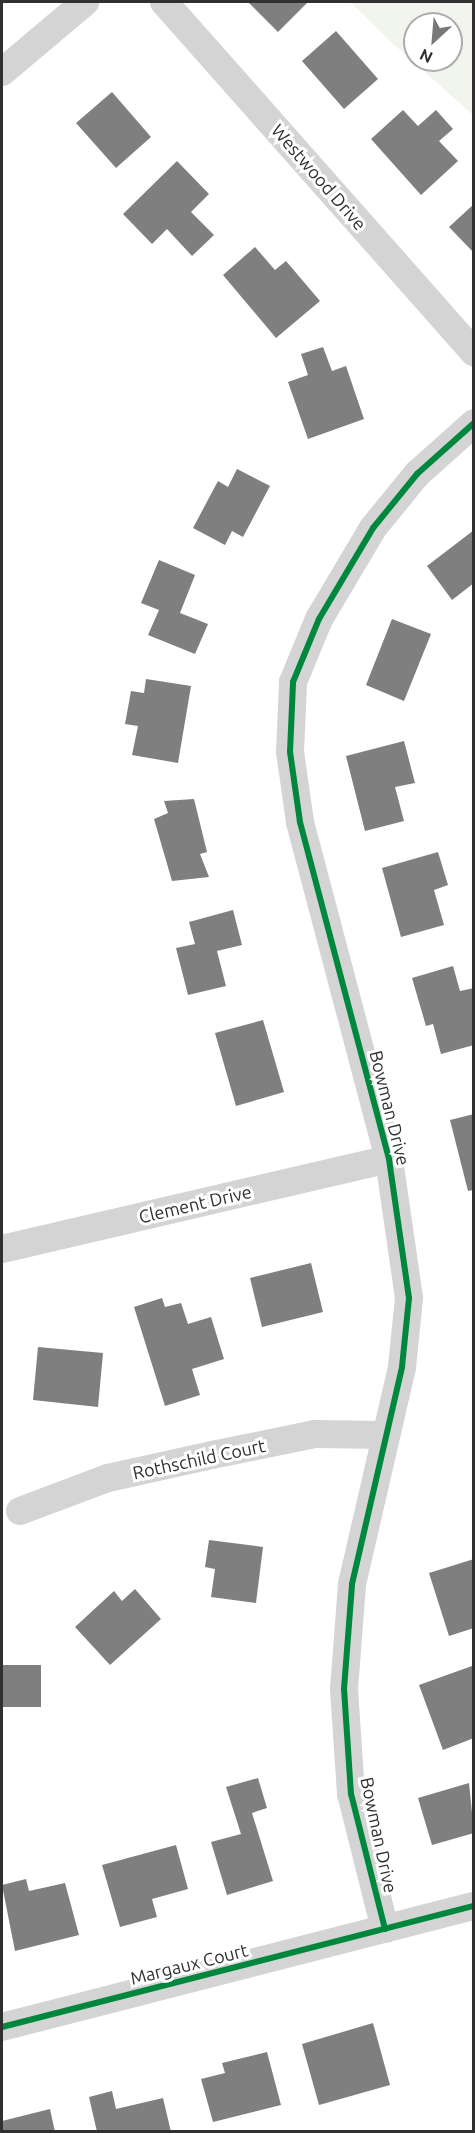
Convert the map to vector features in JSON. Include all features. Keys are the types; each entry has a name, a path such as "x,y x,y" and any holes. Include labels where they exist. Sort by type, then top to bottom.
{"street":[{"path":"2,72 85,2"},
{"name":"Westwood Drive","path":"164,2 474,353"},
{"name":"Bowman Drive","path":"385,1929 351,1794 344,1689 352,1584 384,1435 402,1367 410,1298 389,1159 300,822 290,752 293,682 319,619 373,528 417,474 474,423"},
{"name":"Clement Drive","path":"2,1249 389,1159"},
{"name":"Rothschild Court","path":"20,1511 108,1479 212,1455 315,1434 384,1435"},
{"name":"Margaux Court","path":"2,2027 474,1906"}],"shaded area":[{"path":"350,2 473,2 473,115 425,72 463,72 463,12 403,12 403,53"}],"building":[{"path":"248,2 306,2 307,3 278,32"},
{"path":"336,31 378,79 344,109 302,61"},
{"path":"112,92 151,137 116,168 76,123"},
{"path":"403,110 418,126 436,110 453,129 439,141 458,161 421,195 371,139"},
{"path":"177,161 209,194 191,212 214,235 192,256 167,229 152,244 123,214"},
{"path":"474,204 474,253 449,227"},
{"path":"255,247 275,270 286,261 320,301 276,338 223,275"},
{"path":"323,347 332,371 346,366 364,419 308,439 288,382 308,375 301,354"},
{"path":"237,469 270,486 243,537 232,531 225,545 193,528 218,481 228,487"},
{"path":"474,530 474,583 452,600 427,566"},
{"path":"159,560 195,575 180,613 208,624 195,654 148,635 159,610 141,603"},
{"path":"392,619 431,634 404,701 366,685"},
{"path":"146,679 191,686 178,763 132,755 138,726 125,724 131,691 144,693"},
{"path":"404,741 415,783 395,787 404,821 365,831 346,756"},
{"path":"194,799 207,852 200,854 209,877 172,881 154,819 168,813 164,801"},
{"path":"438,852 448,885 434,890 444,925 401,937 382,868"},
{"path":"233,910 242,945 217,951 226,986 188,995 176,948 195,944 189,922"},
{"path":"453,966 460,991 474,988 474,1045 441,1054 433,1024 426,1026 412,978"},
{"path":"263,1020 284,1092 236,1106 215,1033"},
{"path":"474,1114 474,1190 468,1191 450,1120"},
{"path":"311,1263 323,1312 262,1327 250,1278"},
{"path":"162,1298 165,1307 181,1303 188,1324 211,1317 224,1359 192,1369 200,1395 165,1406 134,1307"},
{"path":"38,1347 103,1353 98,1407 33,1400"},
{"path":"209,1540 263,1547 256,1603 211,1597 215,1569 205,1567"},
{"path":"474,1559 474,1628 449,1636 429,1573"},
{"path":"135,1589 161,1619 110,1665 75,1627 114,1591 122,1601"},
{"path":"2,1665 41,1665 41,1707 2,1707"},
{"path":"472,1666 474,1738 443,1750 419,1685"},
{"path":"258,1778 267,1808 252,1813 273,1881 227,1895 211,1842 241,1834 226,1787"},
{"path":"469,1783 474,1833 432,1845 418,1798"},
{"path":"176,1845 188,1889 152,1899 157,1917 120,1927 102,1865"},
{"path":"26,1879 29,1891 65,1883 79,1935 15,1951 2,1885"},
{"path":"373,2023 390,2085 319,2105 302,2044"},
{"path":"267,2052 281,2105 213,2122 201,2079 225,2073 222,2063"},
{"path":"112,2091 116,2109 163,2098 171,2132 97,2132 89,2097"},
{"path":"50,2109 55,2132 2,2132 2,2121"}],"cycle path":[{"path":"385,1929 351,1794 344,1689 352,1584 402,1367 409,1298 389,1159 300,822 290,752 293,682 319,619 373,528 417,474 474,423"},
{"path":"2,2027 474,1906"}]}
